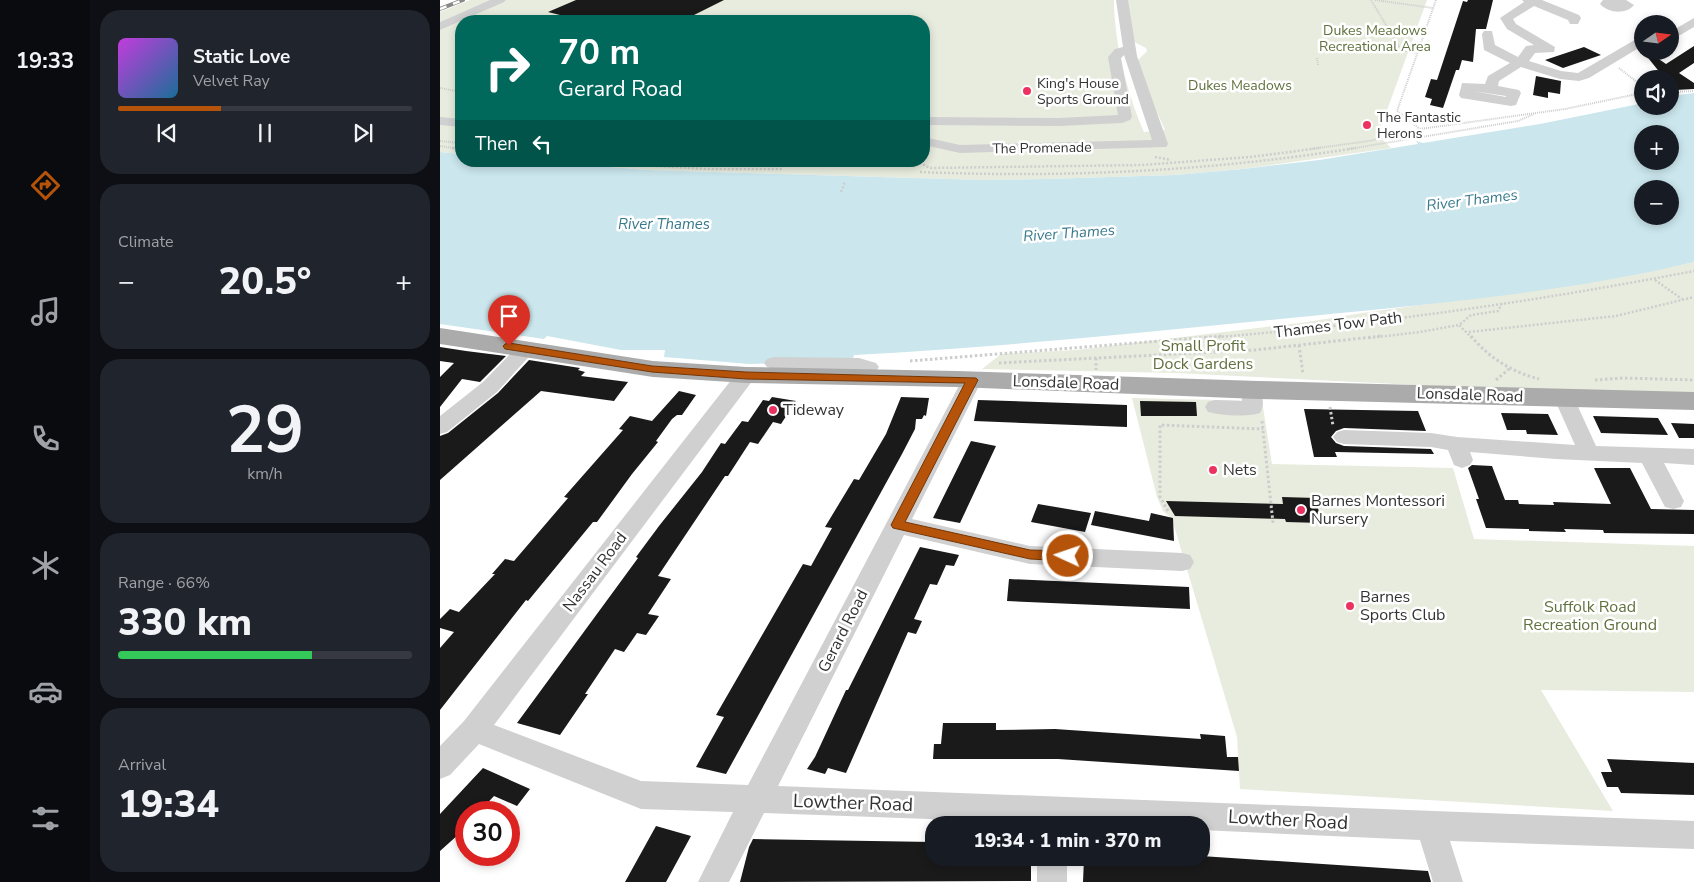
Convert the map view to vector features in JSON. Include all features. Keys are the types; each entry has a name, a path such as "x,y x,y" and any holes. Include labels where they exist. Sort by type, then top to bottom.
{"main road":[{"name":"Lonsdale Road","path":"440,336 652,369 746,375 1694,401"}],"street":[{"path":"465,15 500,0"},
{"path":"930,121 1059,122 1117,120 1125,117 1114,58 1120,52 1128,50 1122,0"},
{"path":"1491,89 1493,79 1520,62 1528,55 1533,45 1511,26 1502,14 1533,0 1575,18 1582,24"},
{"path":"1679,22 1694,14"},
{"path":"440,26 455,20"},
{"path":"1679,31 1694,22"},
{"path":"1488,34 1489,46 1496,52 1520,62 1568,77 1580,78 1634,45"},
{"name":"The Promenade","path":"930,142 960,149 1161,144 1143,99 1128,50"},
{"path":"1619,68 1634,59"},
{"path":"440,121 455,122"},
{"path":"440,427 490,387 526,349"},
{"path":"774,363 859,364 869,367"},
{"name":"Nassau Road","path":"440,766 474,730 746,375"},
{"name":"Gerard Road","path":"713,882 972,380"},
{"path":"1215,407 1252,408 1254,390"},
{"path":"1564,398 1589,453"},
{"path":"1344,437 1431,440 1459,452 1513,447 1544,452 1694,457"},
{"path":"1649,455 1673,501"},
{"path":"898,525 1030,554 1182,562"},
{"name":"Lowther Road","path":"474,730 641,795 1035,816"},
{"name":"Lowther Road","path":"1210,821 1430,826 1694,836"},
{"path":"1430,826 1448,882"},
{"path":"1052,866 1052,882"}],"path":[{"path":"1371,0 1401,50 1416,53"},
{"path":"1375,0 1433,8"},
{"path":"1420,129 1397,110 1436,0"},
{"path":"1317,58 1318,65"},
{"path":"1619,68 1634,80"},
{"path":"440,88 455,91"},
{"path":"1679,92 1694,92"},
{"path":"928,167 1038,168 1180,163 1369,141 1420,129 1539,112 1634,94"},
{"path":"920,172 975,175 1090,173 1214,166 1368,146 1518,121 1539,112"},
{"path":"440,141 455,142"},
{"path":"440,146 455,148"},
{"path":"674,167 782,169"},
{"path":"841,192 845,182"},
{"name":"Thames Tow Path","path":"908,361 1314,329 1456,311 1654,280 1694,271"},
{"path":"1654,280 1683,300"},
{"path":"1469,332 1616,316 1694,296"},
{"path":"996,363 1255,350 1420,332 1459,325 1471,315 1498,311 1502,303"},
{"path":"1459,325 1469,332 1483,350 1509,369 1545,380"},
{"path":"1299,345 1335,436 1344,437"},
{"path":"1501,375 1509,369"},
{"path":"1587,380 1623,378 1694,380"},
{"path":"1254,390 1262,429 1273,523"},
{"path":"1168,511 1160,497 1160,425 1262,429"}],"green space":[{"path":"470,0 491,0 440,22 440,12"},
{"name":"Dukes Meadows","path":"504,0 1114,0 1119,50 1132,101 1144,132 1165,130 1142,79 1137,61 1147,51 1146,48 1132,41 1127,0 1427,0 1378,135 1391,148 1243,169 1175,175 983,180 648,170 609,167 930,167 930,15 470,15"},
{"name":"Dukes Meadows","path":"455,21 455,153 440,152 440,28"},
{"name":"Small Profit Dock Gardens","path":"1694,262 1694,394 1477,388 1176,373 982,369 1001,354 1075,350 1300,323 1611,279"},
{"name":"Barnes Sports Club","path":"1132,398 1262,401 1272,464 1453,468 1474,539 1694,546 1694,692 1541,690 1613,811 1240,789 1237,737 1172,519 1163,511 1157,497"}],"water":[{"name":"River Thames","path":"1694,93 1694,262 1552,289 1455,301 1140,333 854,355 852,361 750,364 664,357 665,350 621,350 547,336 544,339 440,324 440,152 455,153 455,167 610,167 648,170 983,180 1046,179 1175,175 1243,169 1319,160 1418,144 1416,141 1423,143 1540,124 1634,105 1634,115 1679,115 1679,95"}],"building":[{"path":"576,0 724,0 694,15 560,15 548,12"},
{"path":"1468,0 1493,0 1486,29 1476,29 1473,62 1462,60 1459,70 1456,70 1443,108 1430,105 1432,99 1425,97 1431,79 1437,80 1463,1 1467,2"},
{"path":"1694,46 1694,63 1679,73 1679,70 1658,70 1650,60 1660,60 1666,64 1672,60 1679,60 1679,56"},
{"path":"1584,47 1601,55 1563,68 1545,60"},
{"path":"1679,73 1694,83 1694,89 1679,90"},
{"path":"1536,76 1561,81 1560,94 1548,92 1548,98 1533,95"},
{"path":"440,347 506,356 480,382 462,379 440,407 440,377 454,363 440,361"},
{"path":"529,360 580,368 578,370 585,372 581,376 628,382 614,401 541,391 440,480 440,436 448,433 498,393"},
{"path":"679,391 696,395 682,415 677,415 672,419 656,441 658,442 597,522 593,522 528,601 526,600 440,710 440,648 454,632 440,628 440,619 450,609 459,612 495,574 492,574 505,559 514,561 568,498 564,497 623,430 619,429 630,416 652,421"},
{"path":"772,397 796,401 781,424 773,422 758,444 750,442 658,576 671,579 648,614 659,616 646,635 637,633 624,652 615,649 560,735 517,723 638,558 636,557 702,472 721,443 725,444 742,421 748,422 763,400 769,401"},
{"path":"901,397 929,398 926,416 924,415 922,419 916,419 915,429 902,454 726,774 696,767 724,717 716,715 803,564 811,566 832,528 825,527 854,479 859,480 886,434"},
{"path":"978,400 1127,405 1127,427 974,421"},
{"path":"1140,401 1196,402 1197,416 1141,416"},
{"path":"1304,409 1418,411 1426,431 1344,428 1336,431 1331,437 1336,443 1344,446 1431,449 1434,454 1335,452 1337,457 1314,457"},
{"path":"1501,413 1548,414 1558,435 1527,434 1526,430 1507,430"},
{"path":"1593,416 1658,418 1668,435 1601,433"},
{"path":"1671,423 1694,424 1694,438 1679,438"},
{"path":"971,441 996,446 960,523 933,518"},
{"path":"1472,465 1492,466 1505,500 1518,500 1519,504 1554,505 1553,502 1611,504 1594,468 1630,468 1651,509 1694,510 1694,534 1604,533 1603,530 1564,529 1566,532 1529,531 1529,529 1486,528 1476,499 1479,499 1468,468"},
{"path":"1282,497 1316,498 1321,523 1286,522 1285,519 1175,516 1166,501 1283,504"},
{"path":"1038,504 1091,513 1085,532 1031,522"},
{"path":"1095,511 1149,521 1151,513 1173,518 1174,541 1091,525"},
{"path":"920,547 959,555 954,566 946,565 937,585 930,584 914,619 922,621 916,634 908,632 846,773 828,768 825,774 807,769 815,757 846,690 848,690"},
{"path":"1009,579 1189,587 1190,609 1007,601"},
{"path":"943,723 996,723 996,730 1055,729 1201,739 1200,734 1225,736 1227,757 1238,757 1239,771 1058,759 933,759 934,744 941,744"},
{"path":"1607,759 1694,763 1694,795 1621,793 1618,787 1607,787 1601,772 1612,772"},
{"path":"483,768 530,789 520,802 506,801 494,796 489,801 455,801 455,838 440,851 440,814"},
{"path":"656,826 691,836 666,882 625,882"},
{"path":"753,839 925,842 925,866 1031,866 1031,881 740,882 749,847"},
{"path":"1210,857 1428,871 1431,882 1083,882 1084,866 1210,866"}],"railway":[{"path":"440,9 463,0"}],"place":[{"name":"King's House Sports Ground","path":"1027,91"},
{"name":"The Fantastic Herons","path":"1367,125"},
{"name":"Tideway","path":"773,410"},
{"name":"Nets","path":"1213,470"},
{"name":"Barnes Montessori Nursery","path":"1301,510"},
{"name":"Barnes Sports Club","path":"1350,606"}],"route":[{"path":"509,346 652,369 746,375 972,380 898,525 1030,554 1068,556"}],"park label":[{"name":"Dukes Meadows Recreational Area","path":"1375,38"},
{"name":"Suffolk Road Recreation Ground","path":"1590,616"}]}
